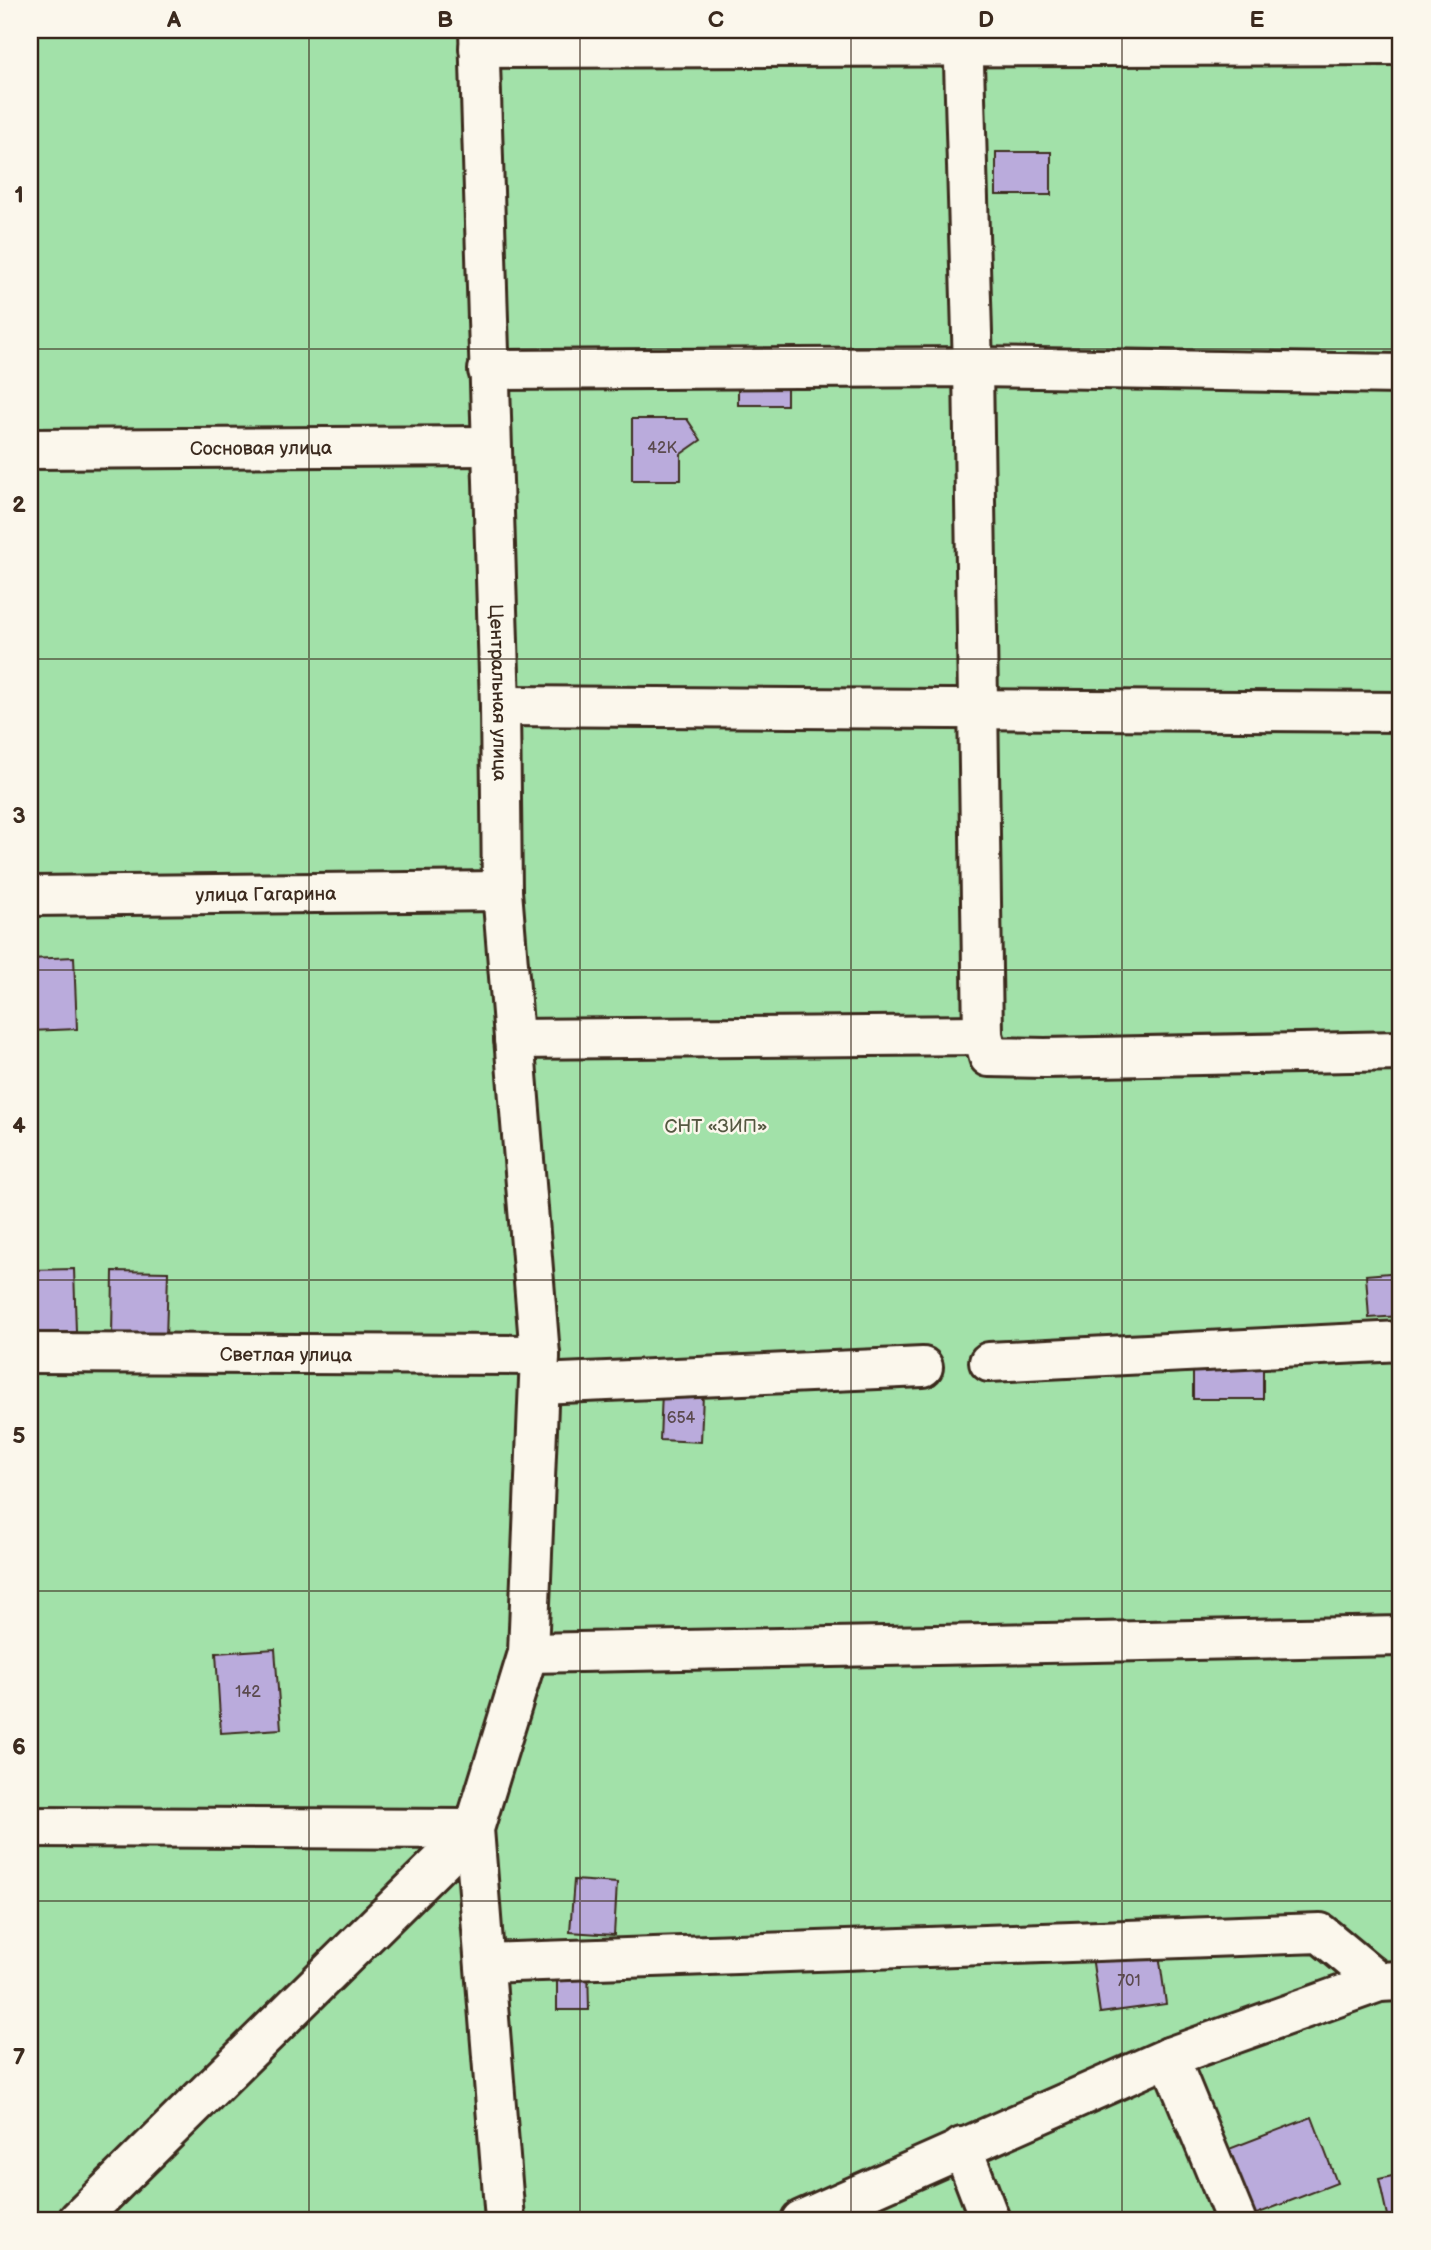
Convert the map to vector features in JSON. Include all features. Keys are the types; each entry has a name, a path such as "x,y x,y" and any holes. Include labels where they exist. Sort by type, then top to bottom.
{"street":[{"path":"478,39 963,38 1401,45"},
{"path":"963,38 973,367 983,1035 989,1057 1401,1051"},
{"name":"Центральная улица","path":"474,1829 528,1654 539,1370 502,891 499,706 478,39"},
{"path":"488,370 973,367 1401,373"},
{"name":"Сосновая улица","path":"30,449 491,446"},
{"path":"499,706 1401,712"},
{"name":"улица Гагарина","path":"30,896 502,891"},
{"path":"514,1039 983,1035"},
{"path":"989,1362 1401,1341"},
{"name":"Светлая улица","path":"30,1353 539,1370 923,1367"},
{"path":"528,1654 1401,1636"},
{"path":"30,1828 474,1829"},
{"path":"474,1829 505,2220"},
{"path":"78,2220 474,1829"},
{"path":"485,1962 1320,1933 1390,1982"},
{"path":"801,2220 1168,2057 1390,1982"},
{"path":"1168,2057 1236,2220"},
{"path":"962,2147 990,2220"}],"green space":[{"name":"СНТ «ЗИП»","path":"30,30 1401,30 1401,2220 30,2220"}],"building":[{"path":"996,152 1051,152 1051,195 996,195"},
{"path":"738,373 787,373 787,405 738,405"},
{"path":"632,419 687,419 701,440 681,454 681,480 632,480"},
{"path":"74,957 77,1029 30,1031 30,959"},
{"path":"74,1269 76,1332 30,1332 30,1270"},
{"path":"113,1271 168,1272 166,1339 112,1337"},
{"path":"1401,1272 1401,1316 1369,1318 1366,1275"},
{"path":"1263,1360 1263,1399 1193,1399 1193,1361"},
{"path":"662,1392 703,1394 701,1442 660,1440"},
{"path":"275,1649 281,1729 221,1733 216,1653"},
{"path":"574,1880 617,1883 614,1935 570,1932"},
{"path":"1158,1947 1166,2004 1100,2013 1092,1956"},
{"path":"557,1966 588,1966 589,2010 557,2010"},
{"path":"1312,2117 1337,2183 1254,2215 1229,2149"},
{"path":"1401,2174 1401,2220 1388,2220 1379,2179"}]}
